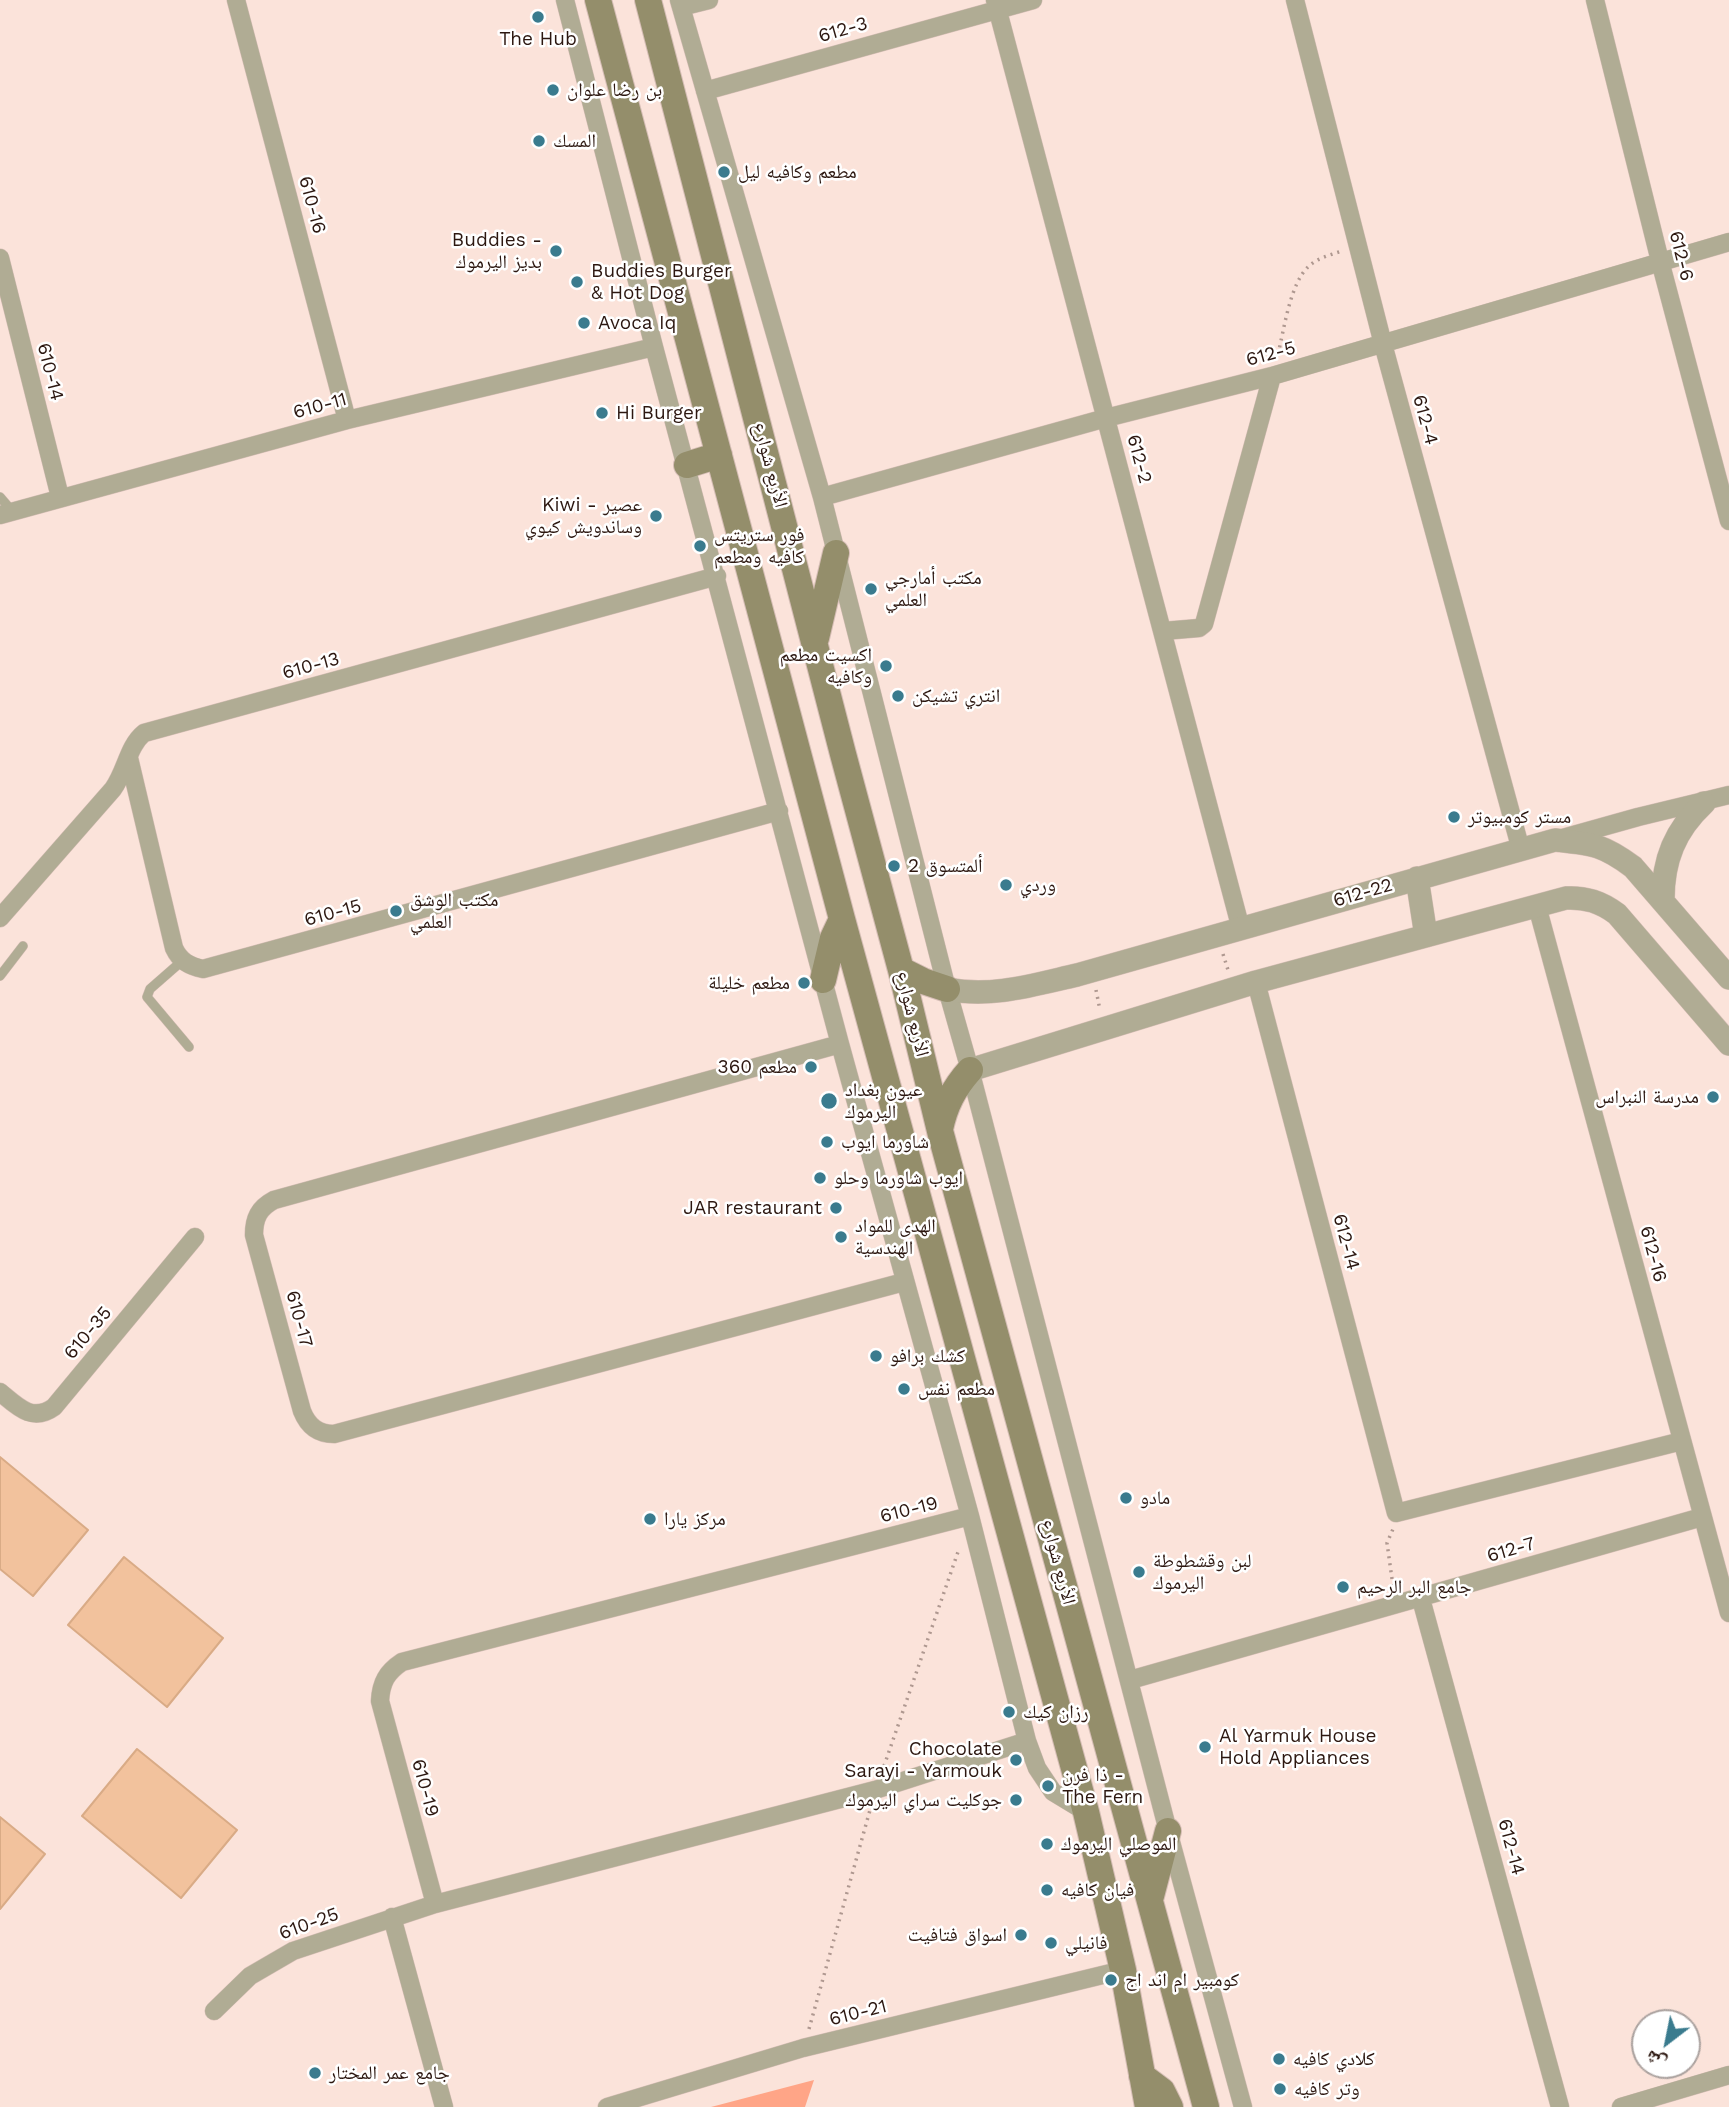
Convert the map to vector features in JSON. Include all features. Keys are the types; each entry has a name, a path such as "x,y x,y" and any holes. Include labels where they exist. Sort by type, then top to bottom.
{"main road":[{"name":"الأربع شوارع","path":"598,0 842,919 1086,1812 1123,1970 1148,2107"},
{"name":"الأربع شوارع","path":"648,0 901,970 940,1131 1206,2107"},
{"path":"687,465 719,456"},
{"path":"815,640 836,553"},
{"path":"802,762 813,767 824,767 843,754"},
{"path":"816,817 824,807 836,803 849,806 859,814"},
{"path":"823,980 833,938 842,919"},
{"path":"901,970 947,989"},
{"path":"940,1131 947,1104 970,1070"},
{"path":"1150,1898 1168,1831"},
{"path":"1142,2076 1162,2091 1170,2107"}],"street":[{"name":"610-16","path":"236,0 347,420"},
{"path":"565,0 654,347 904,1282 970,1516 1027,1741 1037,1768 1053,1792 1086,1812"},
{"path":"709,0 680,4 822,497 947,989 1243,2107"},
{"name":"612-3","path":"705,91 997,4 1033,0"},
{"name":"612-4","path":"1295,0 1383,344 1521,850"},
{"name":"612-6","path":"1595,0 1729,521"},
{"name":"612-2","path":"997,4 1241,929"},
{"name":"612-5","path":"822,497 1106,418 1272,376 1729,242"},
{"name":"610-14","path":"0,258 60,497"},
{"name":"610-11","path":"6,513 347,420 654,347"},
{"path":"1163,631 1199,628 1204,624 1272,376"},
{"name":"610-13","path":"3,907 113,789 133,744 144,733 717,576"},
{"path":"129,758 174,948 182,961"},
{"path":"1555,840 1729,795"},
{"path":"1704,803 1729,812"},
{"path":"1663,899 1665,863 1672,846 1680,830 1704,803"},
{"name":"610-15","path":"182,961 195,968 210,968 779,811"},
{"name":"612-22","path":"947,989 966,992 1008,990 1091,970 1555,840 1595,844 1633,867 1729,978"},
{"path":"1416,878 1426,936"},
{"path":"970,1070 1245,985 1566,898 1598,902 1625,921 1729,1044"},
{"name":"612-16","path":"1537,906 1729,1613"},
{"name":"612-14","path":"1245,985 1396,1513"},
{"name":"610-17","path":"840,1044 274,1200 260,1210 254,1226 262,1262 302,1410 308,1424 327,1434 348,1431 904,1282"},
{"name":"610-35","path":"0,1392 25,1413 41,1414 54,1407 195,1237"},
{"path":"1396,1513 1682,1441"},
{"name":"610-19","path":"435,1904 380,1701 385,1677 393,1668 402,1662 970,1516"},
{"name":"612-7","path":"1130,1680 1702,1517"},
{"name":"612-14","path":"1421,1599 1560,2107"},
{"path":"435,1904 876,1790 1027,1741"},
{"name":"610-25","path":"214,2011 231,1992 271,1962 293,1951 435,1904"},
{"path":"392,1917 444,2107"},
{"name":"610-21","path":"607,2107 803,2048 1123,1970"},
{"path":"1621,2107 1729,2075"}],"lane":[{"path":"0,497 6,513"},
{"path":"0,976 23,947"},
{"path":"182,961 149,989 147,997 189,1047"}],"path":[{"path":"1272,376 1298,278 1309,265 1324,256 1358,247"},
{"path":"1217,935 1245,985"},
{"path":"1091,970 1104,1029"},
{"path":"1396,1513 1395,1524 1387,1543 1390,1576 1397,1605"}],"shaded area":[{"path":"814,2080 805,2107 711,2107"}],"building":[{"path":"0,1457 88,1530 33,1596 0,1569"},
{"path":"124,1557 223,1638 167,1707 68,1625"},
{"path":"137,1749 237,1830 181,1898 82,1816"},
{"path":"0,1817 45,1854 0,1909"}],"place":[{"name":"The Hub","path":"538,17"},
{"name":"بن رضا علوان","path":"553,90"},
{"name":"المسك","path":"539,141"},
{"name":"مطعم وكافيه ليل","path":"724,172"},
{"name":"Buddies - بديز اليرموك","path":"556,251"},
{"name":"Buddies Burger & Hot Dog","path":"577,282"},
{"name":"Avoca Iq","path":"584,323"},
{"name":"Hi Burger","path":"602,413"},
{"name":"Kiwi - عصير وساندويش كيوي","path":"656,516"},
{"name":"فور ستريتس كافيه ومطعم","path":"700,546"},
{"name":"مكتب أمارجي العلمي","path":"871,589"},
{"name":"اكسيت مطعم وكافيه","path":"886,666"},
{"name":"انتري تشيكن","path":"898,696"},
{"name":"مستر كومبيوتر","path":"1454,817"},
{"name":"ألمتسوق 2","path":"894,866"},
{"name":"وردي","path":"1006,885"},
{"name":"مكتب الوشق العلمي","path":"396,911"},
{"name":"مطعم خليلة","path":"804,983"},
{"name":"مطعم 360","path":"811,1067"},
{"name":"مدرسة النبراس","path":"1713,1097"},
{"name":"عيون بغداد اليرموك","path":"829,1101"},
{"name":"شاورما ايوب","path":"827,1142"},
{"name":"ايوب شاورما وحلو","path":"820,1178"},
{"name":"JAR restaurant","path":"836,1208"},
{"name":"الهدى للمواد الهندسية","path":"841,1237"},
{"name":"كشك برافو","path":"876,1356"},
{"name":"مطعم نفس","path":"904,1389"},
{"name":"مادو","path":"1126,1498"},
{"name":"مركز يارا","path":"650,1519"},
{"name":"لبن وقشطوطة اليرموك","path":"1139,1572"},
{"name":"جامع البر الرحيم","path":"1343,1587"},
{"name":"رزان كيك","path":"1009,1712"},
{"name":"Al Yarmuk House Hold Appliances","path":"1205,1747"},
{"name":"Chocolate Sarayi - Yarmouk","path":"1016,1760"},
{"name":"ذا فرن - The Fern","path":"1048,1786"},
{"name":"جوكليت سراي اليرموك","path":"1016,1800"},
{"name":"الموصلي اليرموك","path":"1047,1844"},
{"name":"فيان كافيه","path":"1047,1890"},
{"name":"اسواق فتافيت","path":"1021,1935"},
{"name":"فانيلي","path":"1051,1943"},
{"name":"كومبير ام اند اج","path":"1111,1980"},
{"name":"كلادي كافيه","path":"1279,2059"},
{"name":"جامع عمر المختار","path":"315,2073"},
{"name":"وتر كافيه","path":"1280,2089"}]}
